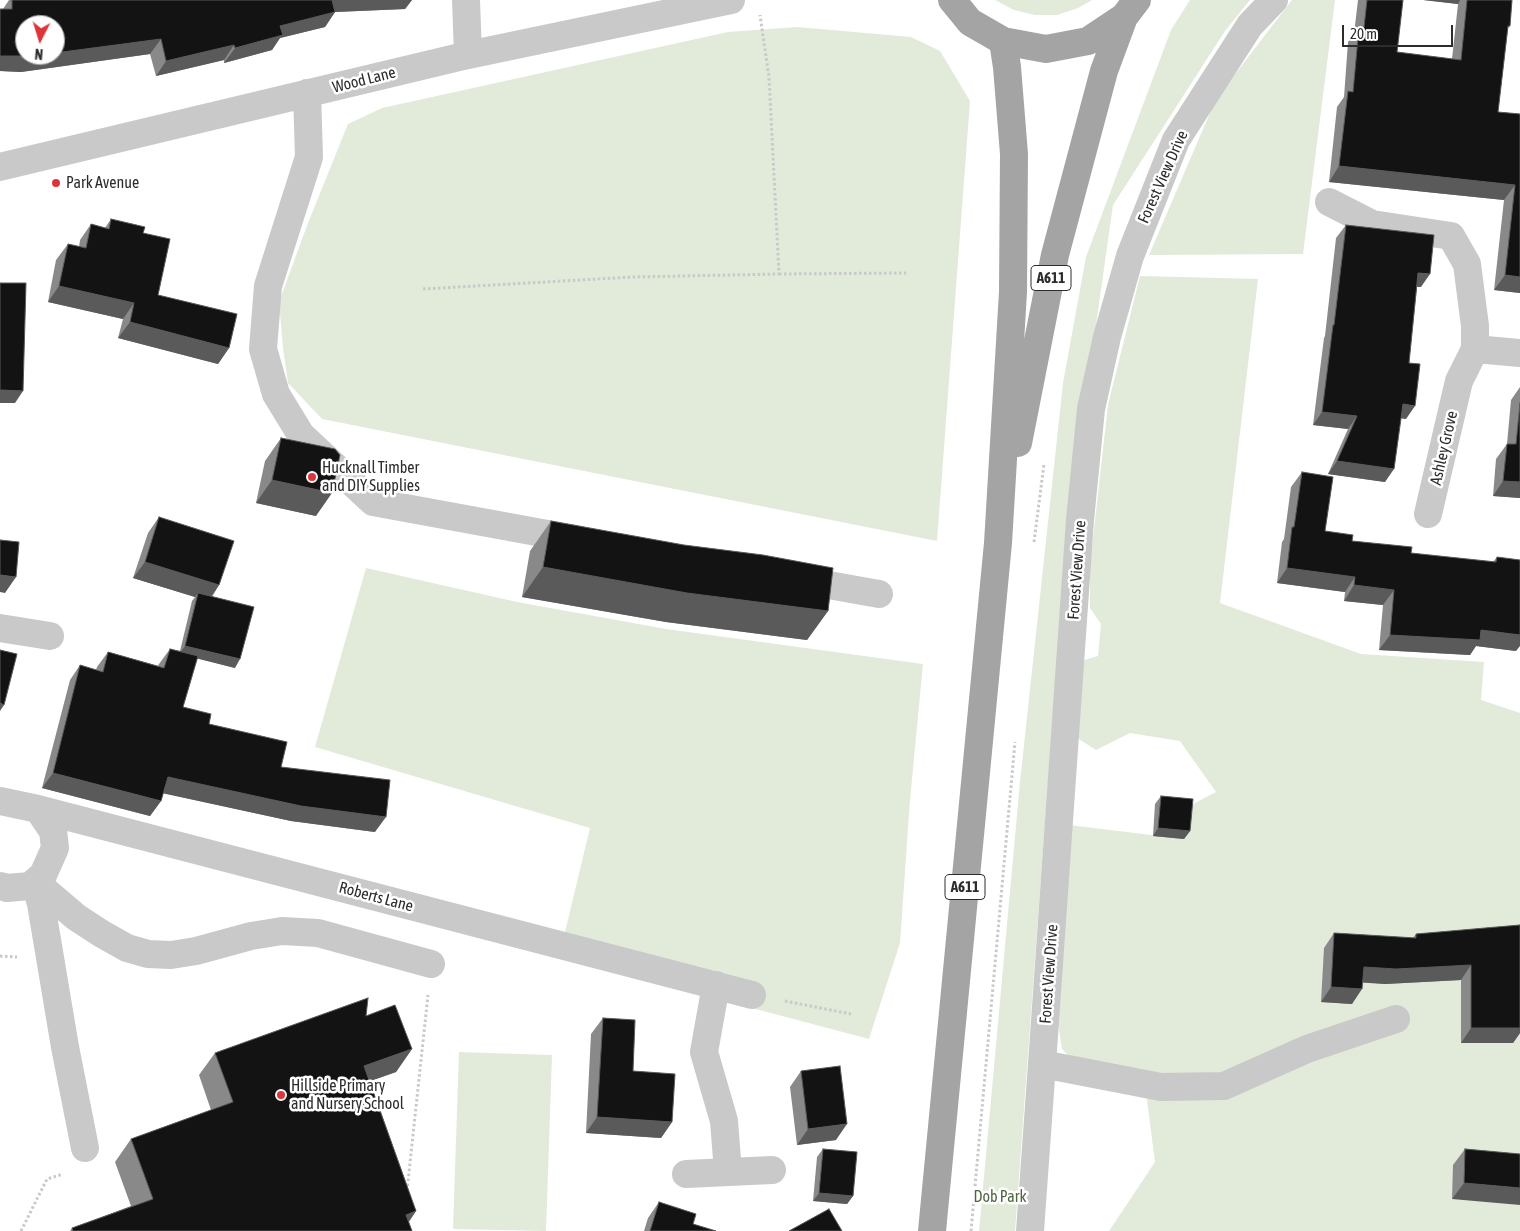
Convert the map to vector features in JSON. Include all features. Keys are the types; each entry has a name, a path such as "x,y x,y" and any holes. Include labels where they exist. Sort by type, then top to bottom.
{"main road":[{"name":"A611","path":"952,0 970,22 1003,41 1046,49 1088,40 1130,9"},
{"name":"A611","path":"998,543 1055,255 1104,71 1130,9"},
{"name":"A611","path":"932,1231 998,543 1013,282 1014,154 1007,66 1003,41"}],"street":[{"path":"466,0 468,55"},
{"name":"Wood Lane","path":"0,167 468,55 731,0"},
{"name":"Forest View Drive","path":"1030,1231 1080,520 1095,391 1107,337 1130,256 1176,140 1250,25 1274,0"},
{"path":"308,93 309,157 268,286 263,350 276,394 301,435 373,502 607,544"},
{"path":"1329,202 1372,224 1451,236 1467,264 1475,326 1475,349 1520,353"},
{"name":"Ashley Grove","path":"1428,514 1459,381 1475,349"},
{"path":"772,575 879,594"},
{"path":"0,628 50,636"},
{"name":"Roberts Lane","path":"0,801 38,809 752,995"},
{"path":"0,886 7,888 30,886 43,875 55,848 53,831 38,809"},
{"path":"35,882 76,917 102,934 128,948 148,954 171,955 251,936 282,931 318,933 431,964"},
{"path":"35,882 42,904 65,1048 85,1148"},
{"path":"716,985 704,1052 724,1121 728,1172"},
{"path":"1042,1064 1161,1087 1224,1086 1307,1049 1396,1019"},
{"path":"686,1174 772,1170"}],"path":[{"path":"759,8 769,78 779,274"},
{"path":"424,289 633,277 906,274"},
{"path":"1033,551 1044,463"},
{"path":"971,1231 1016,734"},
{"path":"407,1191 431,964"},
{"path":"752,995 851,1014"},
{"path":"21,1231 48,1179 90,1165 85,1148"}],"green space":[{"path":"995,0 1092,0 1078,8 1057,15 1035,15 1014,10"},
{"name":"Dob Park","path":"1190,0 1250,0 1225,31 1113,205 1066,537 1015,1231 979,1231 1020,782 1063,383 1086,257 1171,30"},
{"path":"1292,0 1335,0 1303,254 1149,255 1216,99"},
{"path":"797,27 911,37 940,51 970,101 937,541 322,419 288,383 279,302 308,223 348,124 382,108 728,32"},
{"path":"1140,276 1258,279 1220,603 1361,654 1484,662 1481,700 1520,713 1520,938 1407,982 1520,976 1520,1171 1452,1198 1520,1205 1520,1231 1109,1231 1155,1162 1143,1069 1073,1060 1062,1049 1057,1018 1069,825 1184,839 1187,807 1216,792 1180,741 1130,733 1096,750 1074,736 1078,662 1098,656 1101,624 1090,608 1090,565 1108,405"},
{"path":"366,568 517,602 666,629 923,664 910,800 900,943 869,1039 559,957 590,828 315,747"},
{"path":"459,1052 552,1055 546,1231 453,1229"}],"building":[{"path":"12,0 332,0 335,12 280,26 283,35 235,48 234,45 166,61 161,39 65,52 65,15 15,15 15,56 0,56 0,9 12,9"},
{"path":"1367,0 1403,0 1397,52 1461,60 1467,0 1512,0 1498,112 1520,114 1520,277 1505,275 1515,185 1339,166 1348,91 1353,92 1359,27 1364,27"},
{"path":"111,219 145,227 143,233 170,239 158,295 237,314 229,348 130,322 134,303 59,286 68,244 86,248 91,224 109,229"},
{"path":"1346,225 1434,235 1430,274 1418,273 1409,363 1420,364 1415,406 1403,404 1394,469 1337,461 1357,416 1322,412"},
{"path":"0,283 26,283 23,391 0,390"},
{"path":"1520,403 1520,482 1503,481 1507,444 1516,444"},
{"path":"281,438 335,449 340,455 332,493 272,480"},
{"path":"1302,472 1333,477 1325,531 1353,535 1352,541 1412,547 1411,553 1496,562 1497,557 1520,560 1520,635 1481,630 1480,640 1390,635 1394,590 1354,585 1355,577 1287,568"},
{"path":"159,517 234,541 219,585 145,562"},
{"path":"551,521 684,545 763,555 833,568 828,611 687,593 543,567"},
{"path":"0,540 19,542 16,577 0,575"},
{"path":"198,593 254,607 240,659 185,646"},
{"path":"170,649 198,656 183,707 211,714 209,724 287,742 281,767 390,780 386,817 301,806 168,777 161,801 53,773 80,665 103,672 108,652 164,668"},
{"path":"0,650 17,654 4,705 0,703"},
{"path":"1161,796 1193,799 1190,831 1158,828"},
{"path":"1520,925 1520,1028 1471,1028 1471,965 1396,969 1364,967 1362,989 1331,987 1334,933 1416,938 1416,934"},
{"path":"368,998 366,1016 395,1005 412,1049 364,1066 416,1211 406,1215 412,1231 73,1231 72,1228 153,1199 131,1139 233,1102 215,1053"},
{"path":"603,1018 635,1020 633,1071 675,1074 672,1122 597,1117"},
{"path":"840,1066 847,1124 808,1129 801,1071"},
{"path":"823,1149 857,1152 853,1196 819,1193"},
{"path":"1465,1149 1520,1154 1520,1188 1464,1183"},
{"path":"659,1202 696,1214 693,1224 716,1231 650,1231"},
{"path":"829,1209 842,1231 789,1231"}],"place":[{"name":"Park Avenue","path":"56,183"},
{"name":"Hucknall Timber and DIY Supplies","path":"312,477"},
{"name":"Hillside Primary and Nursery School","path":"281,1095"}]}
